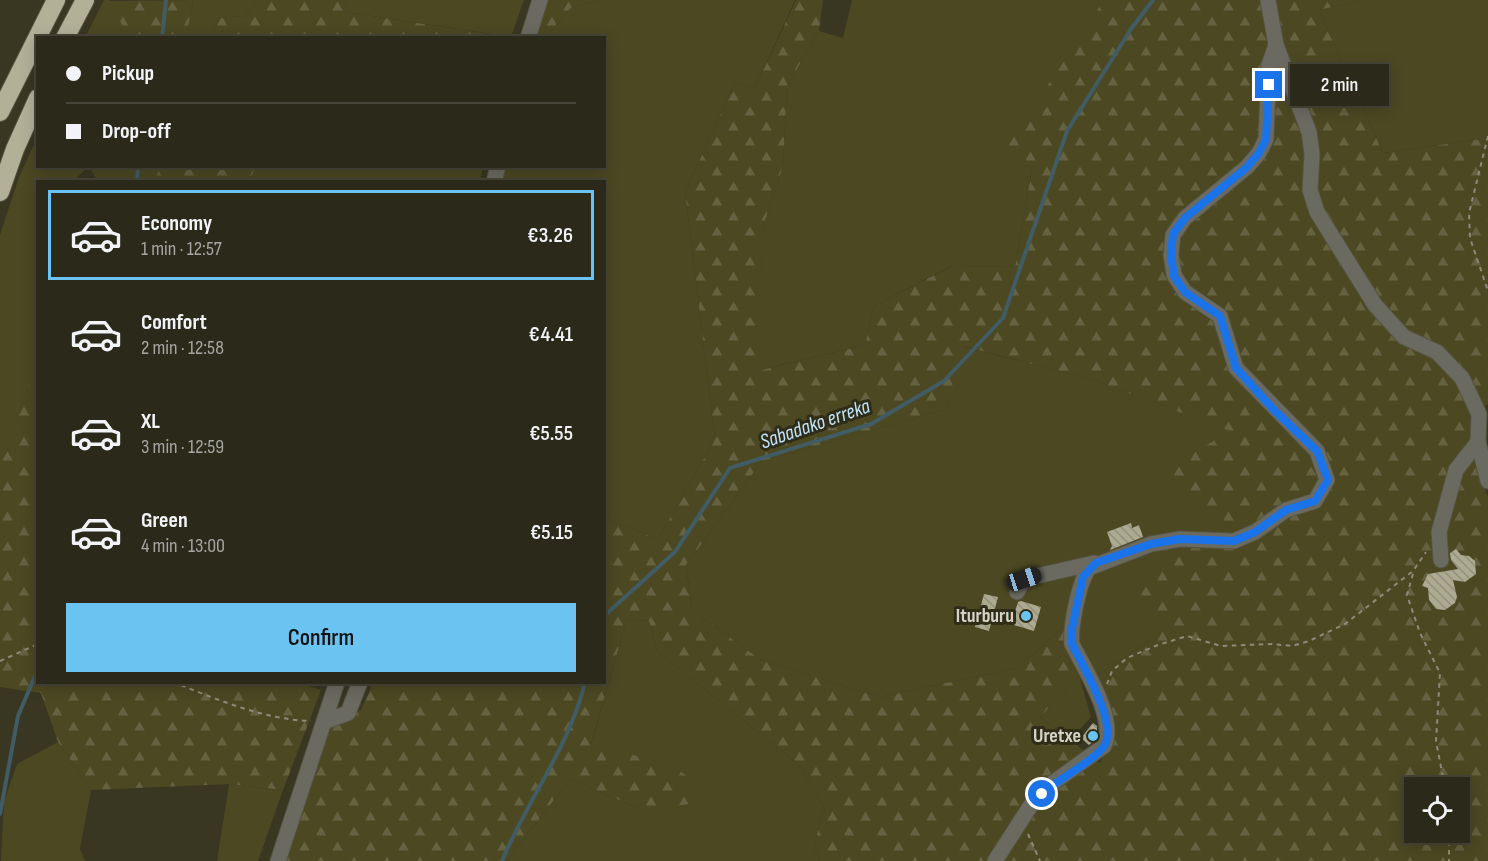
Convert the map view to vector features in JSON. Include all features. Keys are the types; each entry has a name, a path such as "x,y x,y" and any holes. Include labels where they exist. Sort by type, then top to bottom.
{"highway":[{"path":"38,36 56,0"},
{"path":"66,36 85,0"},
{"path":"0,112 36,40"},
{"path":"0,192 15,149 36,102"}],"street":[{"path":"529,36 540,0"},
{"path":"1268,0 1276,45 1309,132 1312,154 1311,190 1317,212 1375,305 1404,337 1437,352 1462,378 1484,412 1478,442 1488,481"},
{"path":"1017,592 1024,579 1096,563 1151,544 1180,539 1234,541 1255,532 1286,510 1315,501 1328,480 1317,451 1275,411 1236,368 1220,316 1185,292 1174,276 1171,255 1173,234 1185,218 1246,168 1259,153 1266,139 1269,65 1276,45"},
{"path":"1441,560 1440,532 1456,470 1478,442"},
{"path":"995,861 1021,817 1054,782 1104,746 1109,732 1100,702 1072,644 1071,633 1083,577 1096,563"},
{"path":"278,861 336,684"},
{"path":"324,722 348,713 359,684"}],"path":[{"path":"1488,136 1469,213 1470,238 1488,291"},
{"path":"1100,702 1112,671 1127,658 1187,636 1221,646 1272,644 1292,646 1320,637 1345,624 1413,571 1426,552"},
{"path":"1413,571 1407,595 1420,633 1440,673 1436,741 1443,777"},
{"path":"0,662 36,645"},
{"path":"178,684 214,698 292,721 324,722"},
{"path":"1021,817 1040,861"},
{"path":"1449,843 1449,861"}],"green space":[{"path":"104,0 110,0 128,36 86,36"},
{"path":"193,0 258,0 245,16 220,18 211,36 186,36"},
{"path":"193,0 186,36 128,36 110,1"},
{"path":"258,0 346,0 345,12 503,36 211,36 220,18 245,16"},
{"path":"346,0 524,0 511,36 345,12"},
{"path":"542,0 598,0 571,8 546,36 531,36"},
{"path":"598,0 795,0 755,88 735,83 685,192 715,439 658,539 606,518 606,180 500,180 503,168 606,168 606,36 546,36 571,8"},
{"path":"796,0 823,0 819,31 787,86 783,166 762,230 761,370 865,345 874,306 952,266 1015,267 1032,169 1007,147 1104,0 1363,0 1319,10 1383,153 1488,138 1488,404 1470,418 1472,458 1488,497 1488,861 820,861 814,847 824,806 799,765 657,651 649,621 627,619 591,744 674,766 694,782 688,804 647,812 570,779 507,861 277,861 326,726 361,710 373,684 606,684 606,518 658,539 715,439 685,192 735,83 755,88","holes":["963,346 1096,381 1230,431 1167,469 1237,537 1226,546 1159,548 1138,597 1167,628 1094,679 1100,702 1115,734 1100,763 1040,717 1079,675 1065,626 1017,668 880,697 761,660 692,610 686,565 762,461 946,409"]},
{"path":"852,0 1104,0 1032,169 1015,267 951,266 874,306 865,345 760,370 762,230 783,166 787,86 819,31 843,38"},
{"path":"1363,0 1488,0 1488,138 1383,153 1319,10"},
{"path":"36,140 36,168 87,168 74,180 36,180 36,370 33,372 16,423 16,453 0,447 0,235 19,177"},
{"path":"90,168 160,168 156,180 97,180"},
{"path":"159,168 255,168 250,180 155,180"},
{"path":"255,168 483,168 480,180 251,180"},
{"path":"962,346 1096,381 1231,431 1237,537 1162,536 1091,558 1065,626 1017,668 880,697 761,660 692,610 686,565 762,461 946,409"},
{"path":"36,370 36,684 301,684 321,690 283,790 229,784 91,790 58,742 41,693 0,687 0,447 16,453 16,423 33,371"},
{"path":"1159,548 1167,628 1094,679 1074,637 1083,596 1096,567"},
{"path":"627,619 649,621 657,651 799,765 824,806 814,847 820,861 507,861 570,779 647,812 674,766 591,745"},
{"path":"1079,675 1091,717 1070,740 1040,717"},
{"path":"58,742 91,790 80,849 85,861 1,861 4,801 17,764"},
{"path":"229,784 283,790 258,861 217,861"}],"building":[{"path":"1131,523 1132,528 1139,525 1143,537 1110,550 1112,546 1107,532"},
{"path":"1456,549 1461,555 1469,556 1475,561 1476,574 1465,582 1453,580 1457,597 1455,603 1445,610 1436,609 1429,600 1428,588 1422,586 1428,574 1458,569 1451,560 1450,553"},
{"path":"984,594 998,597 989,631 975,627"},
{"name":"Iturburu","path":"1018,602 1041,607 1034,631 1011,624"},
{"name":"Uretxe","path":"1093,723 1097,726 1097,734 1095,740 1089,745 1081,738"}],"waterway":[{"path":"162,36 166,0"},
{"name":"Sabadako erreka","path":"606,614 675,552 730,468 871,424 944,381 1003,318 1067,131 1131,29 1153,0"},
{"path":"137,180 138,168"},
{"path":"0,814 18,716 36,674"},
{"name":"Sabadako erreka","path":"502,861 559,751 578,706 584,684"}],"place":[{"name":"Iturburu","path":"1026,616"},
{"name":"Uretxe","path":"1093,736"}],"route":[{"path":"1042,794 1054,782 1095,754 1104,746 1108,738 1109,732 1100,702 1072,644 1071,633 1083,577 1089,568 1096,563 1151,544 1180,539 1234,541 1255,532 1286,510 1315,501 1328,480 1317,451 1275,411 1236,368 1230,339 1220,316 1203,302 1185,292 1174,276 1171,255 1173,234 1185,218 1246,168 1259,153 1266,139 1269,85"}]}
